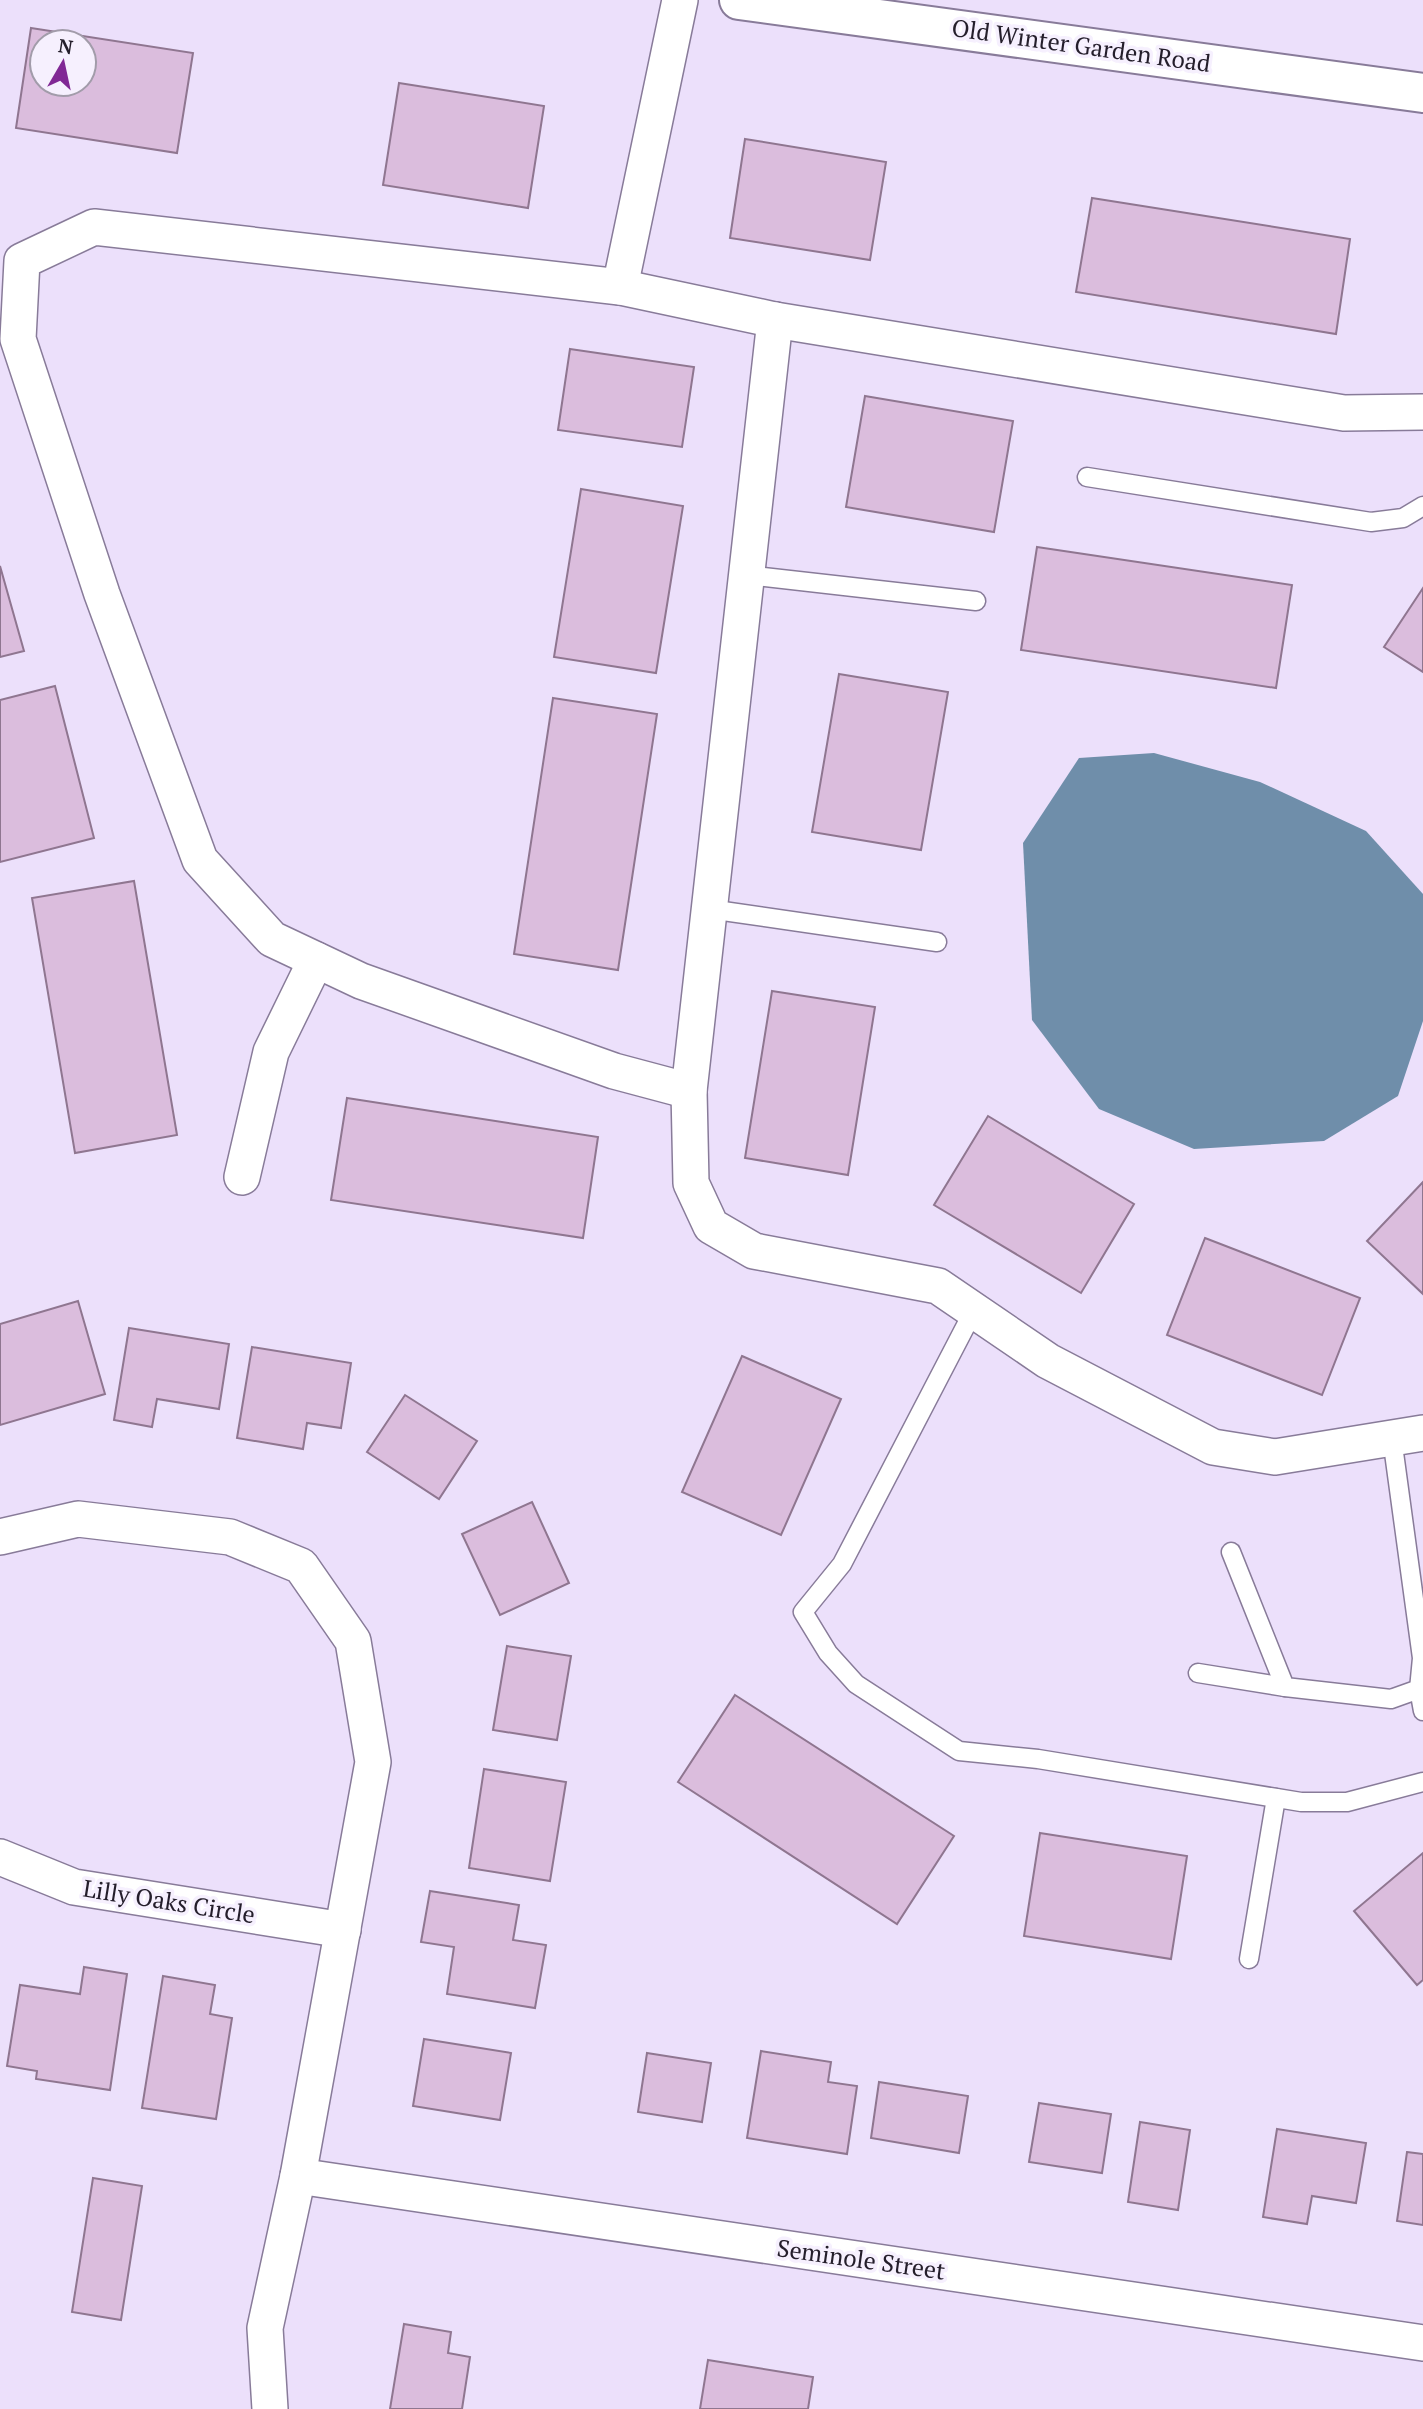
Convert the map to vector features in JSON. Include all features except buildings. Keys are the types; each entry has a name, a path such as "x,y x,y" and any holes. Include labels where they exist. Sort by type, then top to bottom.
{"main road":[{"name":"Old Winter Garden Road","path":"739,0 1423,93"}],"street":[{"path":"620,288 680,0"},
{"path":"689,1091 614,1071 361,981 316,960 272,939 200,860 102,594 18,340 22,261 94,227 620,288 775,320 1344,413 1423,412"},
{"path":"775,320 689,1091 691,1183 711,1226 754,1251 938,1286 1048,1361 1213,1447 1275,1457 1408,1436"},
{"path":"242,1177 271,1052 316,960"},
{"path":"0,1537 78,1519 230,1537 301,1566 353,1641 373,1762 298,2176 265,2328 270,2409"},
{"name":"Lilly Oaks Circle","path":"0,1857 74,1887 343,1930"},
{"name":"Seminole Street","path":"298,2176 1423,2343"}],"lane":[{"path":"1087,477 1371,523 1403,518 1423,506"},
{"path":"747,575 976,601"},
{"path":"709,909 937,942"},
{"path":"974,1310 842,1564 803,1612 822,1643 856,1684 959,1751 1038,1759 1276,1798 1347,1802 1423,1782"},
{"path":"1408,1436 1422,1658 1419,1689 1423,1711"},
{"path":"1231,1552 1285,1687"},
{"path":"1198,1673 1285,1687 1391,1699 1419,1689"},
{"path":"1249,1959 1276,1798"}],"water":[{"path":"1154,753 1260,782 1366,831 1423,894 1423,1021 1398,1096 1324,1141 1194,1149 1099,1109 1032,1020 1023,843 1079,758"}]}
